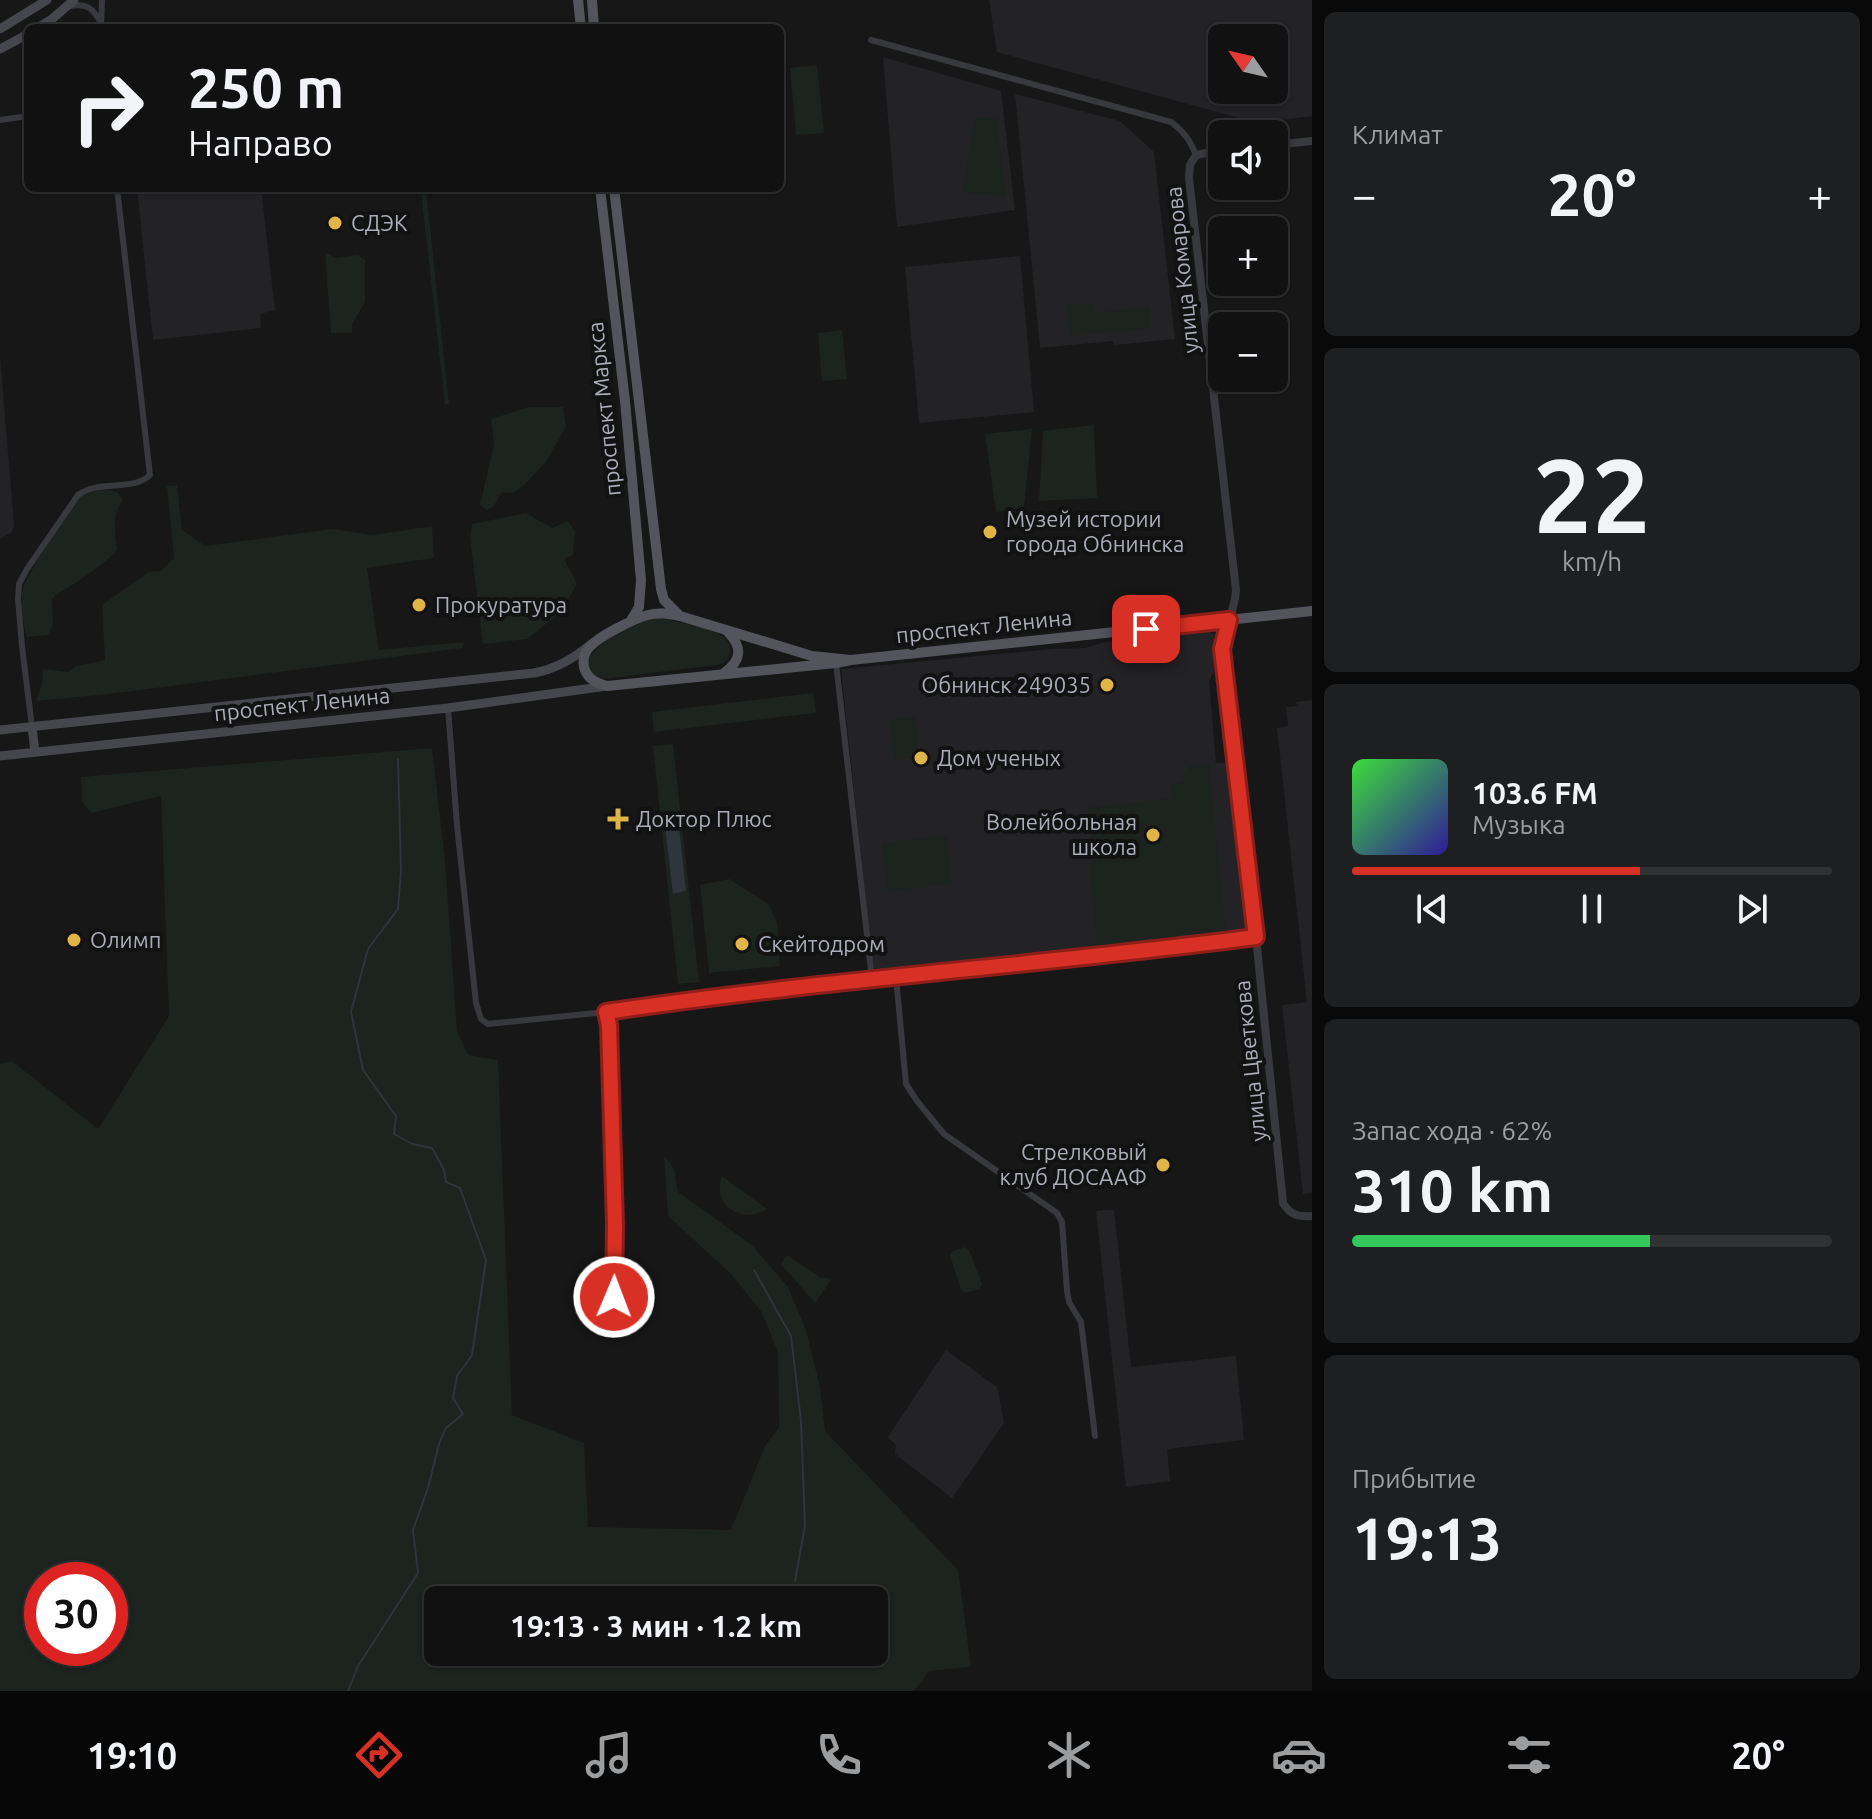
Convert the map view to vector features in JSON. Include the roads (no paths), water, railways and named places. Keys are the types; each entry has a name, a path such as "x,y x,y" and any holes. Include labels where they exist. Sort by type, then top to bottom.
{"main road":[{"path":"0,29 47,0"},
{"path":"578,0 581,24"},
{"path":"592,0 594,24"},
{"path":"44,24 70,3"},
{"path":"0,49 24,36"},
{"name":"проспект Маркса","path":"600,192 625,401 641,580 639,607 629,623"},
{"name":"проспект Маркса","path":"614,192 660,579 664,600 680,616"},
{"path":"641,580 660,579"},
{"name":"проспект Ленина","path":"0,756 448,708 723,673 1312,611"},
{"name":"проспект Ленина","path":"0,730 546,671 565,663 593,642 651,614 669,613 812,656 851,660"},
{"path":"722,628 738,648 734,666 723,673"},
{"path":"593,642 584,656 584,668 595,683 607,686"},
{"path":"32,727 35,752"}],"street":[{"path":"101,24 102,0"},
{"path":"70,3 88,6 100,24"},
{"path":"871,40 1171,122 1189,139 1196,155 1208,151"},
{"path":"0,120 24,117"},
{"path":"1288,144 1312,141"},
{"name":"улица Комарова","path":"1196,155 1190,165 1189,178 1236,590 1235,605 1229,620"},
{"path":"32,727 22,646 19,584 78,495 86,489 143,482 150,475 117,192"},
{"name":"улица Цветкова","path":"1229,620 1222,649 1283,1203 1289,1212 1302,1217 1312,1216"},
{"path":"836,663 872,979"},
{"path":"448,708 470,959 476,1003 481,1019 488,1024 606,1012 780,988 1256,937"},
{"path":"896,977 906,1084 917,1101 944,1134 1057,1213 1062,1222 1067,1291 1069,1302 1081,1322 1095,1436"},
{"path":"606,1012 609,1025 615,1225 614,1297"}],"waterway":[{"path":"348,1691 358,1666 418,1573 413,1530 439,1444 446,1428 463,1414 453,1398 457,1376 472,1355 486,1260 460,1188 446,1182 444,1170 432,1148 412,1144 394,1134 396,1116 363,1070 351,1012 368,949 398,909 401,870 398,759"},
{"path":"754,1270 791,1336 801,1421 805,1526 795,1581"}],"place":[{"name":"СДЭК","path":"335,223"},
{"name":"Музей истории города Обнинска","path":"990,532"},
{"name":"Прокуратура","path":"419,605"},
{"name":"Обнинск 249035","path":"1107,685"},
{"name":"Дом ученых","path":"921,758"},
{"name":"Доктор Плюс","path":"618,819"},
{"name":"Волейбольная школа","path":"1153,835"},
{"name":"Олимп","path":"74,940"},
{"name":"Скейтодром","path":"742,944"},
{"name":"Стрелковый клуб ДОСААФ","path":"1163,1165"}]}
